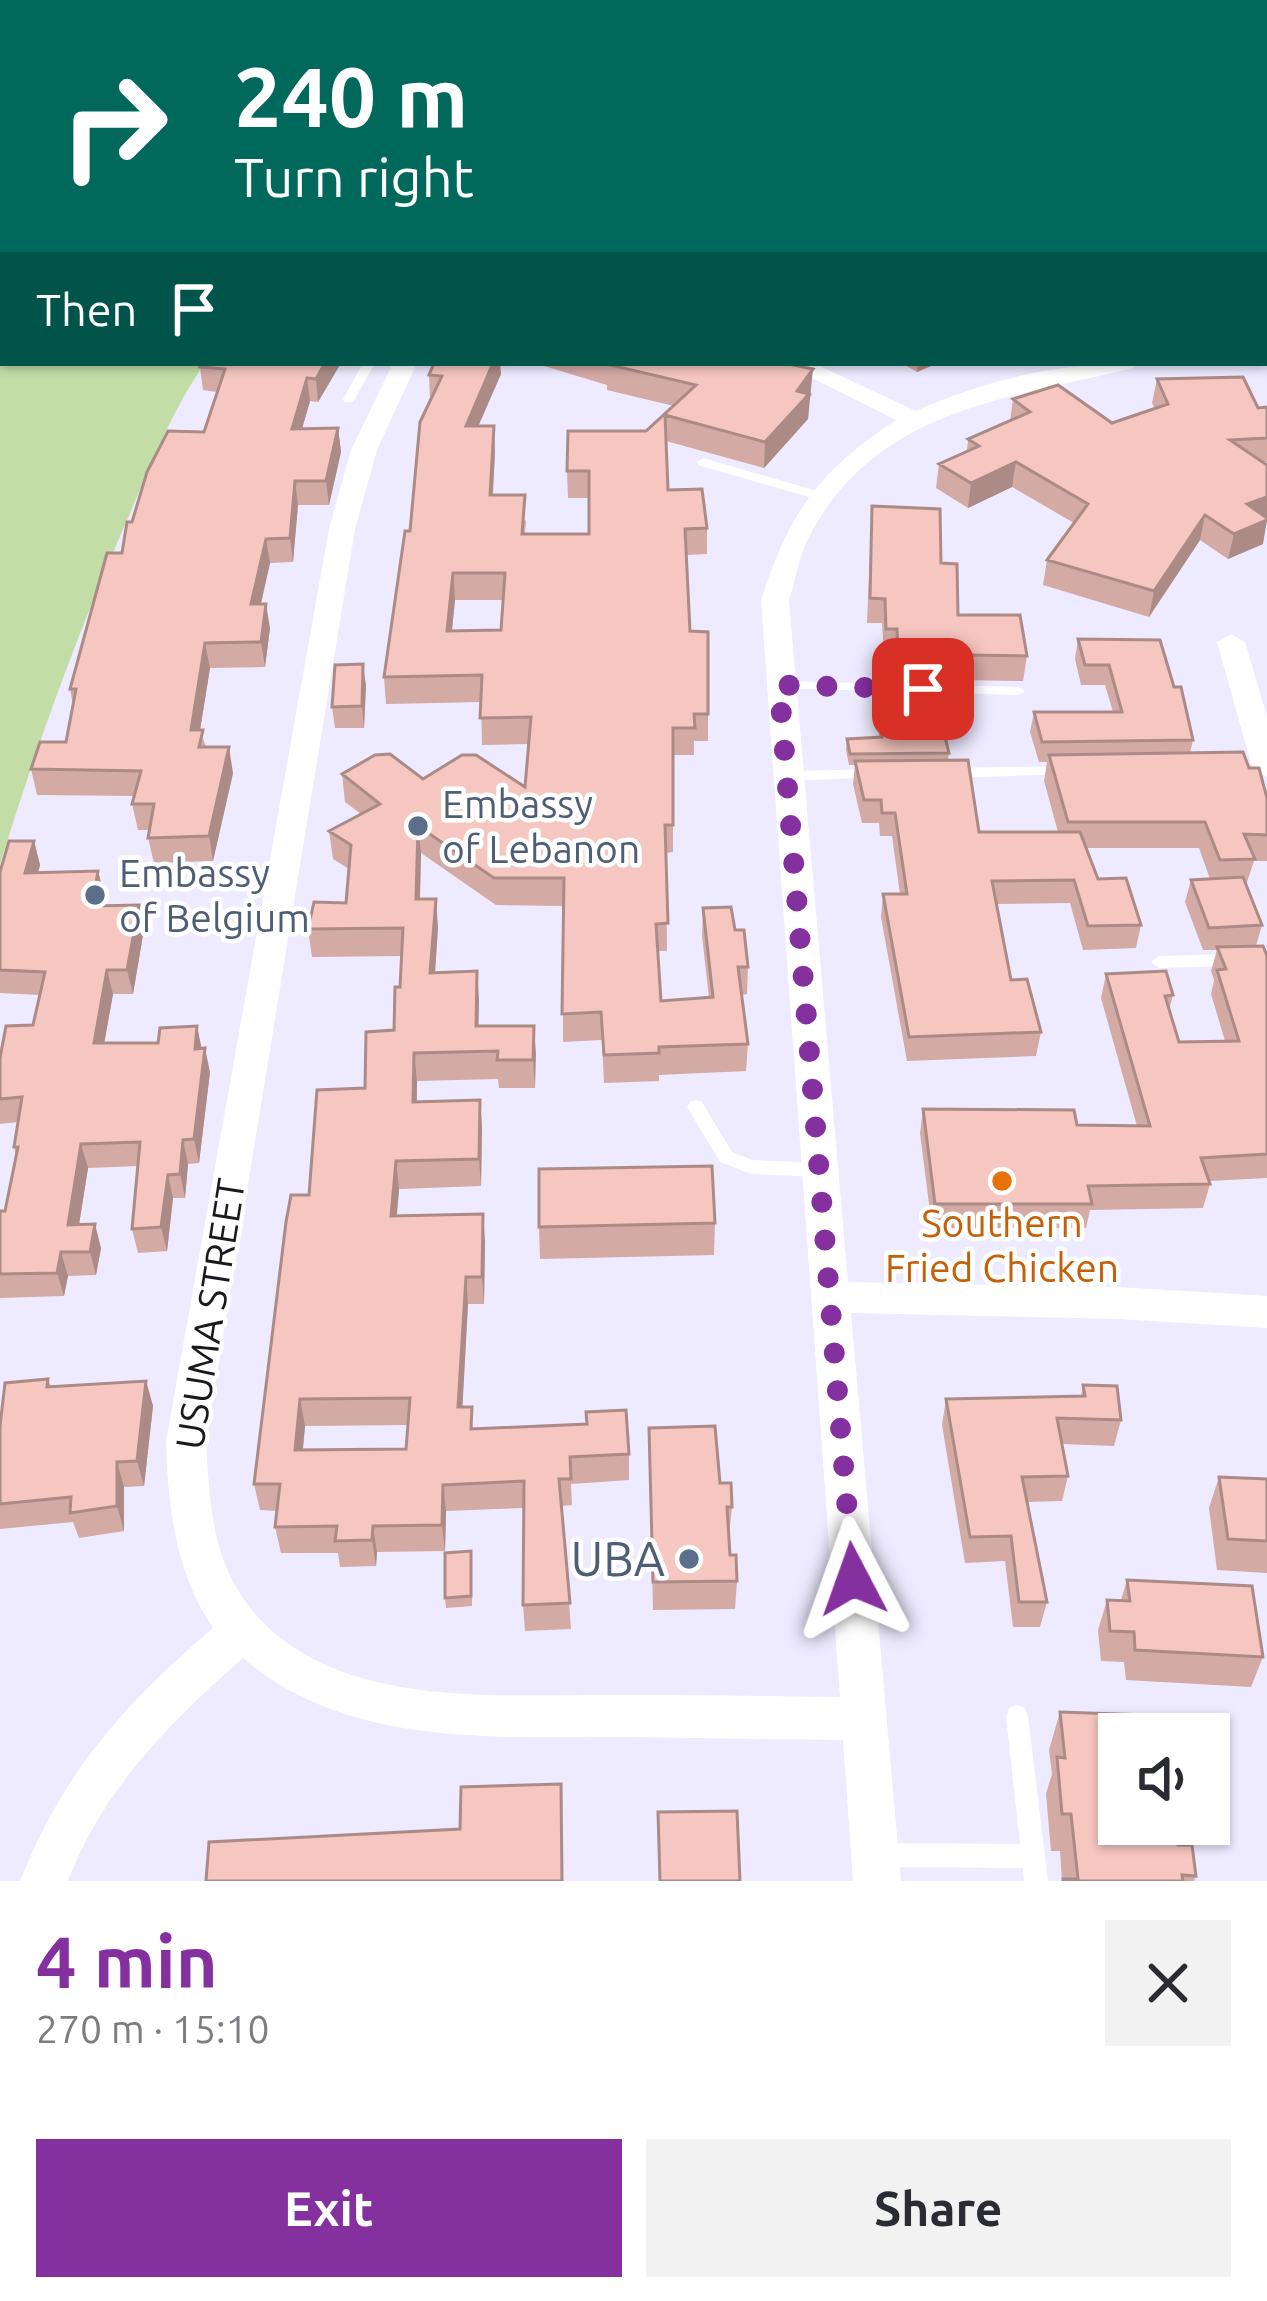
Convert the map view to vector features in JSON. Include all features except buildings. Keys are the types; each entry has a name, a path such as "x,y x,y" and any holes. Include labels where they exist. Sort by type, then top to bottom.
{"street":[{"name":"USUMA STREET","path":"404,366 364,450 342,529 186,1442 187,1496 198,1551 212,1589 242,1630 280,1660 328,1687 397,1705 486,1714 864,1719"},
{"path":"800,366 915,420"},
{"path":"876,1868 775,602 789,545 819,496 857,453 915,420 995,391 1111,366"},
{"path":"1231,642 1259,768"},
{"path":"831,1297 1118,1303 1267,1312"},
{"path":"44,1881 66,1822 94,1775 165,1696 242,1630"}],"lane":[{"path":"349,399 367,366"},
{"path":"703,462 819,496"},
{"path":"779,685 1018,692"},
{"path":"924,773 1084,771"},
{"path":"787,776 901,774"},
{"path":"1159,962 1267,959"},
{"path":"696,1107 726,1157 751,1167 820,1170"},
{"path":"876,1868 1035,1869 1017,1716"}],"green space":[{"path":"0,366 203,366 164,435 94,598 0,864"}],"place":[{"name":"Embassy of Lebanon","path":"418,826"},
{"name":"Embassy of Belgium","path":"95,895"},
{"name":"Southern Fried Chicken","path":"1002,1181"},
{"name":"UBA","path":"689,1559"}],"route":[{"path":"853,1579 779,685 923,689"}]}
